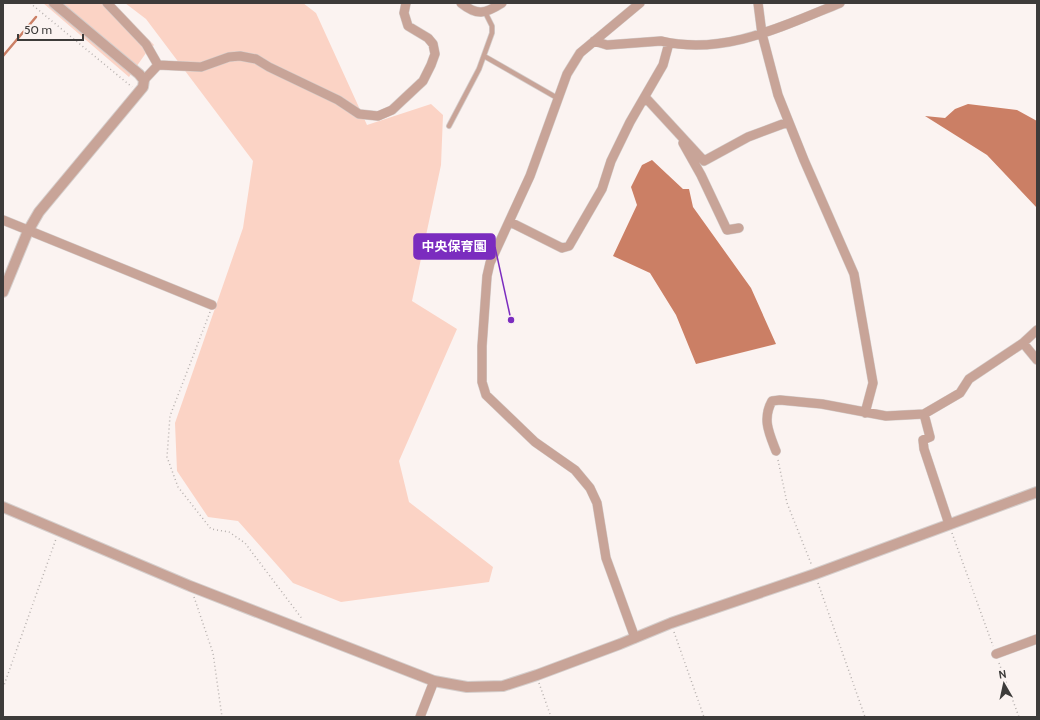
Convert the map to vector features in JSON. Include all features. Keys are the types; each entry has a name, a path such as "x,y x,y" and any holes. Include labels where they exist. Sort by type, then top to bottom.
{"street":[{"path":"54,3 140,74 144,80"},
{"path":"107,3 146,44 158,65"},
{"path":"3,292 28,231 39,212 143,87 144,80 158,65 169,64 201,67 240,56 256,59 269,67 338,100 359,114 378,116 392,110 423,81 431,65 434,54 433,44 428,38 408,26 404,13 406,3"},
{"path":"461,3 474,12 485,12 502,3"},
{"path":"635,638 606,558 597,503 590,488 575,470 535,442 486,395 482,382 482,360 487,276 490,263 530,176 567,74 580,53 640,3"},
{"path":"758,3 762,34 778,95 804,160 854,274 873,383 865,413"},
{"path":"594,40 607,45 661,41 669,43 705,44 740,41 762,34 840,3"},
{"path":"510,222 562,248 569,246 602,189 611,161 630,122 663,65 669,43"},
{"path":"645,97 704,161 748,137 788,122"},
{"path":"678,133 701,175 727,230 739,228"},
{"path":"3,220 212,305"},
{"path":"776,450 767,429 766,415 772,401 780,400 822,404 886,416 924,414 960,393 969,379 1024,343 1037,330"},
{"path":"1024,343 1037,360"},
{"path":"924,414 930,437 923,440 924,449 949,524"},
{"path":"3,507 190,586 434,681 467,687 503,686 537,675 671,623 815,574 1037,492"},
{"path":"996,654 1037,639"},
{"path":"420,717 434,681"}],"lane":[{"path":"449,126 461,106 484,56 492,33 492,26 485,12"},
{"path":"484,56 558,98"}],"path":[{"path":"30,3 138,92"},
{"path":"212,305 170,416 167,457 178,487 211,529 229,532 245,543 304,622"},
{"path":"776,450 787,503 815,574 865,717"},
{"path":"949,524 1019,717"},
{"path":"3,688 59,530"},
{"path":"190,586 213,653 222,717"},
{"path":"671,623 704,717"},
{"path":"537,675 551,717"}],"shaded area":[{"path":"43,3 113,3 154,45 146,53 129,77"},
{"path":"125,3 303,3 316,13 367,125 431,104 443,115 441,165 412,301 457,329 399,461 409,502 493,567 489,582 341,602 293,583 238,521 208,517 177,471 175,423 243,228 253,161 146,19"},
{"path":"968,104 1017,110 1037,121 1037,208 987,155 925,116 945,118 955,109"},
{"path":"652,160 683,189 689,189 693,207 751,288 776,344 696,364 676,315 650,273 613,256 637,205 631,187 642,165"}],"waterway":[{"path":"3,56 36,17"}],"place":[{"name":"中央保育園","path":"511,320"}]}
